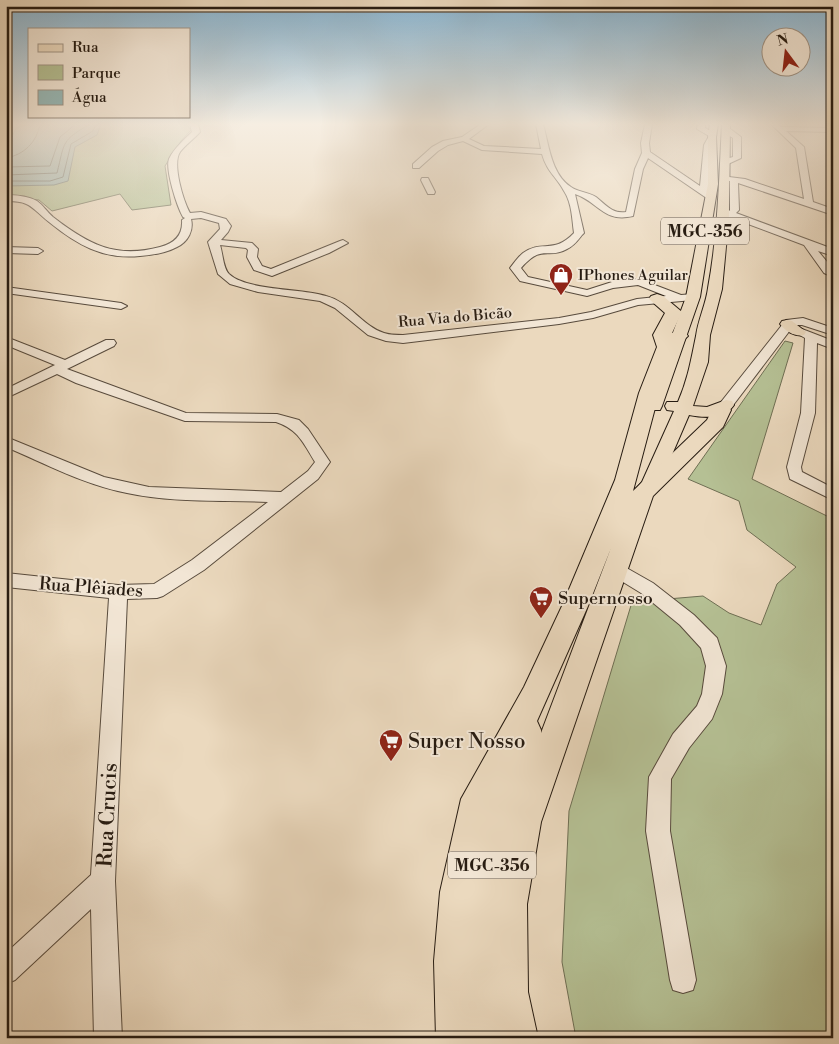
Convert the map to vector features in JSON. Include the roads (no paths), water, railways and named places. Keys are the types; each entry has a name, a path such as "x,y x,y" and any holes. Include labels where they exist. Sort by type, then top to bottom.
{"highway":[{"path":"659,295 684,302 662,335 673,346"},
{"name":"MGC-356","path":"517,1038 508,992 509,904 524,822 616,568 635,486 649,393 673,346"},
{"path":"635,486 716,423 724,407"},
{"name":"MGC-356","path":"486,1038 479,990 484,896 535,696 575,606 635,486"},
{"path":"457,1038 453,962 458,892 469,836 478,799 535,696"}],"main road":[{"name":"MGC-356","path":"684,302 713,184 713,173"},
{"name":"MGC-356","path":"673,346 659,390 635,486 650,485 682,403 696,360 715,289 729,219 729,180 727,173"},
{"path":"673,346 696,360"},
{"path":"659,390 662,397 706,412 724,407"}],"street":[{"path":"6,198 21,198 34,203 87,245 110,252 125,254 148,253 168,248 183,240 186,218 175,173"},
{"path":"553,173 568,189 574,202 578,233 566,248 528,254 515,268 524,279 586,293 630,282 646,283 659,295"},
{"path":"568,189 591,198 609,214 630,214 638,173"},
{"path":"677,173 710,194"},
{"path":"804,173 809,204"},
{"path":"425,180 431,192"},
{"path":"729,180 742,181 833,212"},
{"path":"186,218 210,217 223,221 226,226 225,230 213,242"},
{"path":"729,219 806,242 833,254"},
{"path":"213,242 249,245 253,249 252,257 258,268 272,273 290,264 320,255 344,243"},
{"name":"Rua Via do Bicão","path":"213,242 226,278 250,287 324,298 337,304 374,334 392,338 403,339 560,322 594,315 659,295"},
{"path":"806,242 828,271 833,274"},
{"path":"6,250 38,251"},
{"path":"6,290 121,306"},
{"path":"833,332 803,321 792,321 808,413 794,467 795,475 833,496"},
{"path":"794,332 833,345"},
{"path":"724,407 794,332"},
{"path":"6,341 27,349 61,367"},
{"path":"6,394 110,343"},
{"path":"6,350 27,349"},
{"name":"Rua Plêiades","path":"6,580 118,592 157,591 198,566 313,475 323,462 303,432 294,423 277,418 185,418 81,380 61,367"},
{"path":"6,440 99,481 126,488 149,492 284,497"},
{"path":"616,568 647,588 686,620 710,644 716,666 712,694 705,712 681,741 660,777 658,832 683,980"},
{"name":"Rua Crucis","path":"108,1038 104,881 118,592"},
{"path":"6,971 104,881"}],"water":[{"path":"6,173 70,173 68,181 54,185 6,186"}],"place":[{"name":"IPhones Aguilar","path":"561,296"},
{"name":"Supernosso","path":"541,619"},
{"name":"Super Nosso","path":"391,762"}]}
